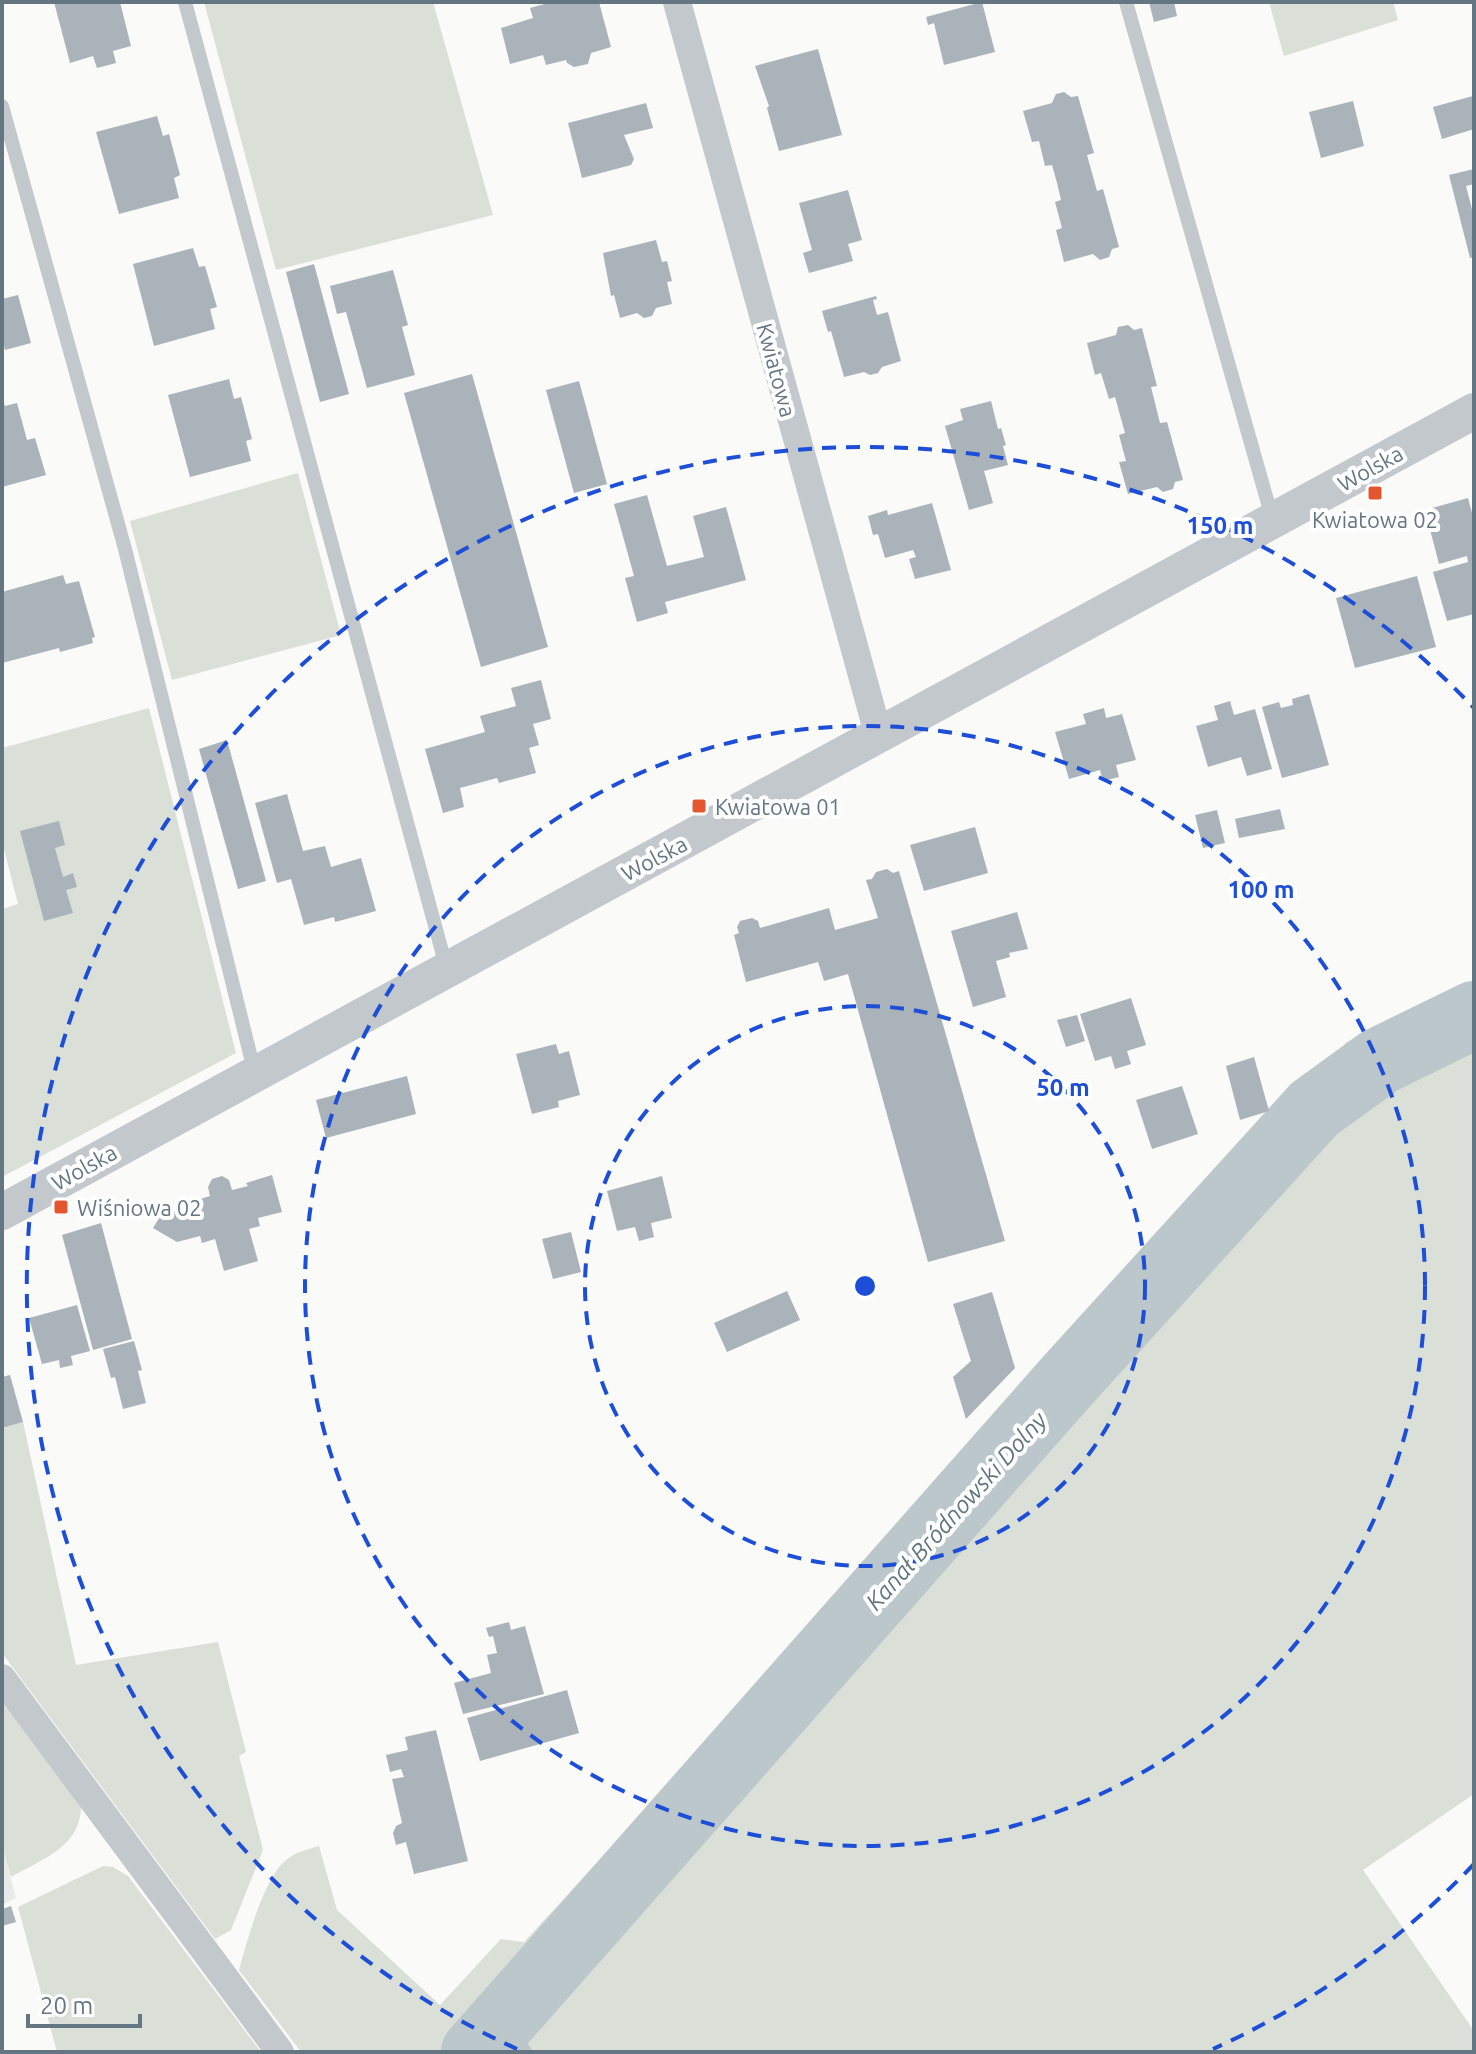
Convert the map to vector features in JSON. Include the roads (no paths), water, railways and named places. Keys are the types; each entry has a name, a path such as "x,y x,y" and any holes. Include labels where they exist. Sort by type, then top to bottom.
{"street":[{"name":"Kwiatowa","path":"677,2 879,737"},
{"name":"Wolska","path":"2,1212 1474,411"},
{"path":"2,1678 280,2052"}],"lane":[{"path":"185,2 447,970"},
{"path":"1126,2 1273,521"},
{"path":"2,106 125,549 255,1074"}],"waterway":[{"name":"Kanał Bródnowski Dolny","path":"475,2052 1067,1381 1314,1109 1380,1061 1474,1015"},
{"path":"505,2020 527,2052"}],"place":[{"name":"Kwiatowa 02","path":"1375,493"},
{"name":"Kwiatowa 01","path":"699,806"},
{"name":"Wiśniowa 02","path":"61,1207"}]}
